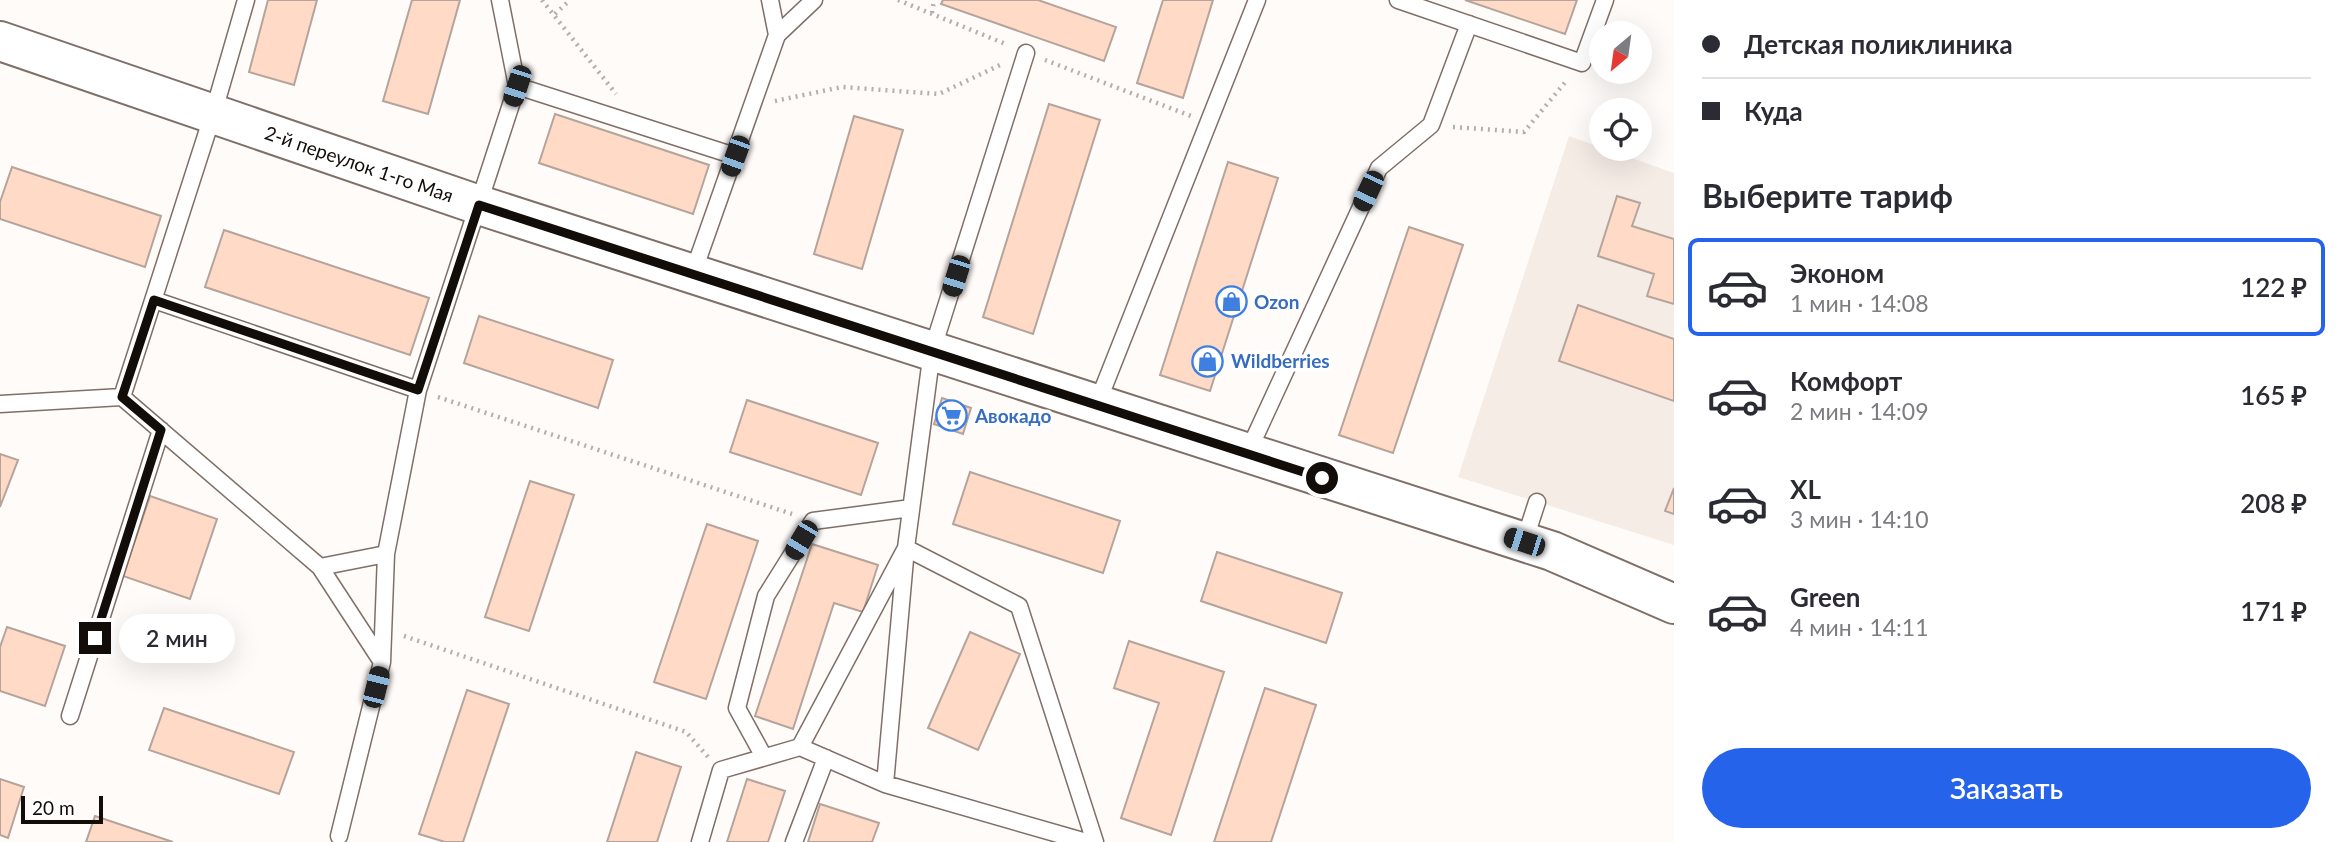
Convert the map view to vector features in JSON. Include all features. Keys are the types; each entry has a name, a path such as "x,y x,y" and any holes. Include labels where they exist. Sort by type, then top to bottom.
{"street":[{"name":"2-й переулок 1-го Мая","path":"0,41 479,205 1524,542 1599,570 1673,605"}],"lane":[{"path":"122,397 214,114 246,0"},
{"path":"339,836 382,662 386,554 418,390 517,86 500,0"},
{"path":"770,0 777,35"},
{"path":"693,273 777,35 814,0"},
{"path":"1097,404 1257,0"},
{"path":"1398,0 1582,63 1605,0"},
{"path":"1247,454 1380,168 1431,125 1469,24"},
{"path":"885,784 906,548 932,351 1026,52"},
{"path":"517,86 735,156"},
{"path":"154,300 418,390"},
{"path":"0,404 122,397 320,567 382,662"},
{"path":"70,716 161,430"},
{"path":"1524,542 1537,502"},
{"path":"764,757 737,708 766,596 813,521 911,508"},
{"path":"800,747 906,548"},
{"path":"906,548 1019,606 1095,842"},
{"path":"320,567 386,554"},
{"path":"699,842 721,770 800,747 885,784 1086,842"},
{"path":"794,842 826,758"}],"path":[{"path":"542,0 640,126"},
{"path":"555,14 570,0"},
{"path":"898,0 1208,123"},
{"path":"932,13 934,0"},
{"path":"753,105 842,87 939,94 1026,52"},
{"path":"1431,125 1524,132 1582,63"},
{"path":"418,390 813,521"},
{"path":"383,628 686,732 721,770"}],"shaded area":[{"path":"1569,136 1589,143 1589,161 1640,161 1674,173 1674,545 1458,477"}],"building":[{"path":"268,0 317,0 294,85 249,72"},
{"path":"412,0 460,0 428,114 383,101"},
{"path":"943,0 1038,0 1116,27 1104,61 941,4"},
{"path":"1163,0 1213,0 1183,98 1137,83"},
{"path":"1465,0 1577,0 1565,34"},
{"path":"1049,104 1100,120 1033,334 983,317"},
{"path":"555,114 709,165 693,214 539,163"},
{"path":"854,116 903,130 862,269 814,254"},
{"path":"1228,162 1278,178 1210,391 1160,375"},
{"path":"12,167 161,216 145,267 0,219 0,202"},
{"path":"1617,196 1640,203 1632,226 1674,239 1674,304 1647,296 1654,274 1598,256"},
{"path":"1409,227 1463,245 1393,453 1339,435"},
{"path":"224,230 429,298 410,355 205,287"},
{"path":"1578,305 1674,339 1674,401 1559,361"},
{"path":"479,316 613,360 598,408 464,363"},
{"path":"942,398 971,408 963,434 934,424"},
{"path":"747,400 878,443 861,495 730,452"},
{"path":"0,454 18,460 0,507"},
{"path":"970,472 1120,521 1103,573 953,524"},
{"path":"530,481 574,495 529,631 485,617"},
{"path":"1674,488 1674,514 1665,511"},
{"path":"150,496 217,519 190,599 123,576"},
{"path":"707,524 758,541 706,699 654,682"},
{"path":"812,544 878,565 863,612 834,603 793,729 755,716"},
{"path":"1217,552 1342,593 1326,643 1201,601"},
{"path":"7,627 65,646 45,706 0,691 0,647"},
{"path":"970,632 1020,654 978,750 928,728"},
{"path":"1129,641 1224,672 1171,835 1121,818 1159,703 1114,688"},
{"path":"1265,688 1316,705 1271,842 1214,842"},
{"path":"467,690 509,704 463,842 445,842 419,834"},
{"path":"164,708 294,752 279,794 149,750"},
{"path":"636,752 681,767 657,842 607,842"},
{"path":"0,779 24,787 8,838 0,835"},
{"path":"747,779 785,791 768,842 727,842"},
{"path":"820,804 879,823 872,842 808,842"},
{"path":"95,816 173,842 86,842"}],"place":[{"name":"Ozon","path":"1231,302"},
{"name":"Wildberries","path":"1208,361"},
{"name":"Авокадо","path":"952,416"}],"route":[{"path":"95,638 161,430 122,397 154,300 418,390 479,205 1322,478"}]}
